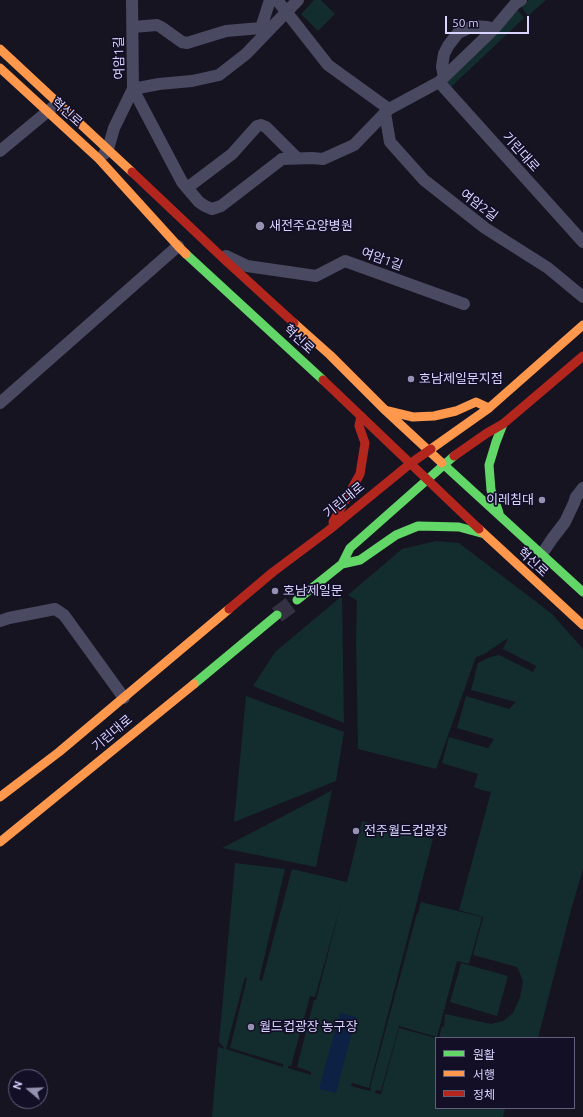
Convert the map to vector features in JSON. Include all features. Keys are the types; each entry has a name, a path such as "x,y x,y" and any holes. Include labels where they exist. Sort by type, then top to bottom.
{"street":[{"name":"여암1길","path":"99,159 108,149 114,128 133,89 132,0"},
{"name":"여암1길","path":"132,27 157,25 182,42 187,43 226,31 261,28 270,0"},
{"path":"276,0 328,65 387,111"},
{"name":"여암1길","path":"133,89 159,84 192,81 219,75 246,54 298,0"},
{"path":"297,158 266,127 261,125 257,126 232,154 185,185 199,202 212,209 221,206 282,159 323,159 354,145 387,111 441,79 494,29 514,2"},
{"path":"441,79 444,54 458,33 472,26 494,29"},
{"name":"혁신로","path":"0,48 225,260 330,355 444,465 583,592"},
{"name":"혁신로","path":"0,68 99,159 178,246 300,358 483,533 583,625"},
{"name":"기린대로","path":"441,79 583,242"},
{"name":"여암1길","path":"133,89 185,185"},
{"path":"0,151 58,103"},
{"name":"여암2길","path":"387,111 390,142 424,180 485,228 548,268 583,298"},
{"path":"0,403 178,246"},
{"name":"여암1길","path":"225,260 226,255 247,266 316,276 345,261 464,304"},
{"name":"기린대로","path":"0,797 59,752 273,572 329,530 411,463 489,408 583,325"},
{"path":"297,600 342,564 350,548 444,465 487,433 503,424 583,356"},
{"path":"386,410 413,417 434,416 456,411 476,402 489,408"},
{"path":"329,530 360,474 365,444 359,426 361,416"},
{"path":"499,515 491,490 489,465 503,424"},
{"path":"542,554 565,522 576,497 583,488"},
{"path":"342,564 360,560 396,535 418,526 459,527 483,533"},
{"name":"기린대로","path":"0,621 55,609 64,615 124,698"},
{"name":"기린대로","path":"0,842 277,615"}],"green space":[{"path":"314,0 321,0 335,14 318,31 301,14"},
{"path":"529,0 546,0 528,16 521,6"},
{"path":"518,10 524,18 449,89 442,81"},
{"path":"436,541 459,543 552,614 583,649 583,869 538,1037 439,1037 442,1026 444,1027 445,1014 491,1024 503,1021 513,1013 520,997 523,981 517,967 473,955 483,917 459,910 491,792 474,787 478,774 442,763 449,737 488,748 494,739 457,728 466,696 509,709 516,702 471,690 478,663 490,657 499,655 533,672 536,666 503,649 508,638 484,654 476,657 436,769 358,749 356,639 357,601 348,595 402,549"},
{"path":"342,596 344,723 253,686 275,652"},
{"path":"246,696 344,732 336,781 234,822"},
{"path":"332,790 316,867 222,848 318,798"},
{"path":"362,821 433,839 369,1088 352,1083 351,1086 370,1091 371,1089 370,1088 421,902 482,917 469,964 457,961 437,1037 399,1026 381,1091 376,1090 375,1093 381,1094 399,1028 435,1038 435,1109 505,1109 503,1117 212,1117 218,1047 225,1049 219,1042 235,863 285,869 259,980 262,981 292,869 347,882","holes":["341,904 316,1000 314,1000 297,1067 311,1072 311,1075 288,1068 288,1066 291,1066 310,996 315,997","245,977 247,978 230,1048 283,1064 283,1067 226,1049"]},
{"path":"461,963 508,976 497,1016 450,1002"}],"water":[{"path":"340,1013 356,1017 336,1093 319,1089"}],"tunnel":[{"path":"277,615 297,600"}],"traffic: fast":[{"path":"186,254 323,380"},
{"path":"499,513 491,490 489,465 503,424"},
{"path":"297,600 342,564 350,548 454,456"},
{"path":"442,463 583,592"},
{"path":"342,564 360,560 396,535 418,526 459,527 481,533"},
{"path":"194,684 277,615"}],"traffic: slow":[{"path":"0,49 132,172"},
{"path":"0,68 99,159 186,254"},
{"path":"294,323 330,355 386,411 442,463"},
{"path":"431,449 489,408 583,325"},
{"path":"388,411 413,417 434,416 456,411 476,402 489,408"},
{"path":"479,529 583,625"},
{"path":"0,797 59,752 229,609"},
{"path":"0,842 194,684"}],"traffic: jam":[{"path":"132,172 294,323"},
{"path":"454,456 487,433 503,424 583,356"},
{"path":"323,380 479,529"},
{"path":"333,522 360,474 365,443 359,426 361,416"},
{"path":"229,609 273,572 329,530 411,463 431,449"}],"place":[{"name":"새전주요양병원","path":"260,226"},
{"name":"호남제일문지점","path":"411,379"},
{"name":"이레침대","path":"542,500"},
{"name":"호남제일문","path":"275,591"},
{"name":"전주월드컵광장","path":"356,831"},
{"name":"월드컵광장 농구장","path":"251,1027"}]}
